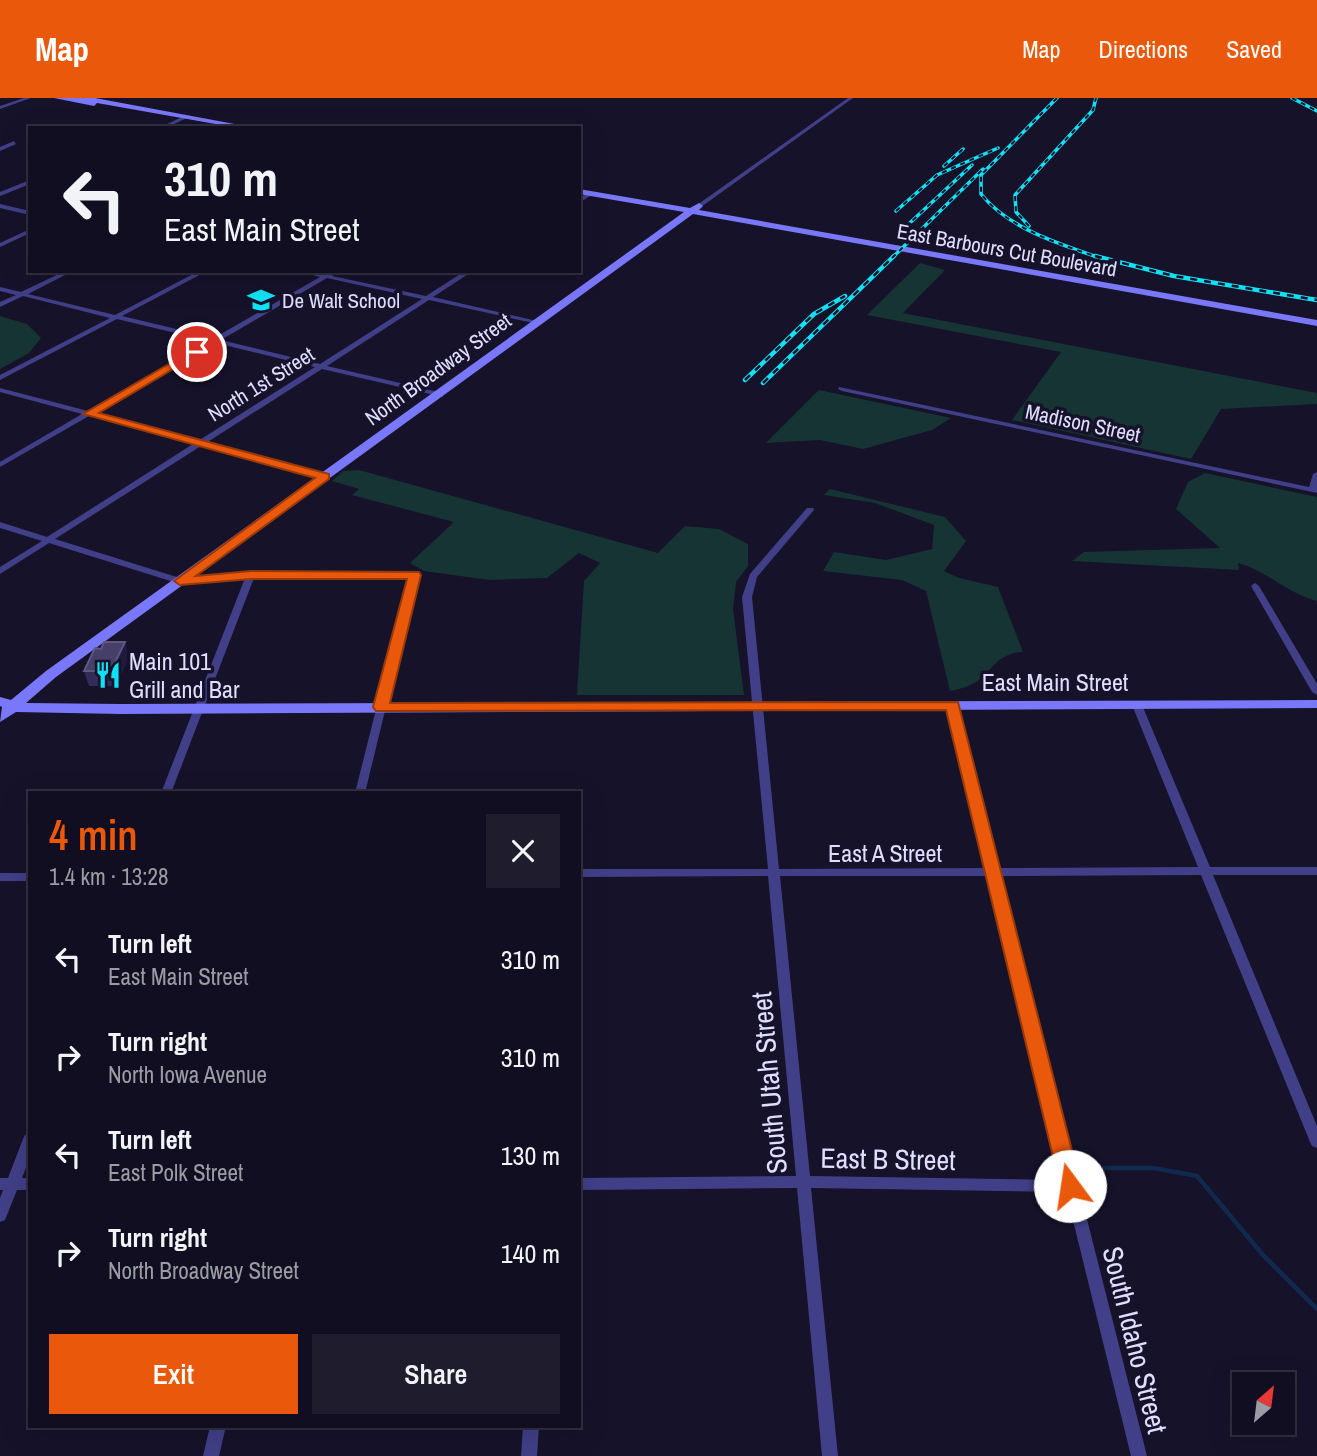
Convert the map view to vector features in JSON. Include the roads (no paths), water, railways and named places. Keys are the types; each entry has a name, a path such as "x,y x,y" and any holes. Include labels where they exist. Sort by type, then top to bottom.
{"street":[{"path":"0,108 29,98"},
{"path":"58,98 238,126"},
{"path":"83,98 216,126"},
{"name":"North Broadway Street","path":"0,717 4,703 51,674 851,98"},
{"path":"166,126 184,118"},
{"path":"0,149 14,144"},
{"path":"0,194 28,183"},
{"path":"581,186 695,209"},
{"path":"581,191 695,209"},
{"path":"581,200 592,193"},
{"path":"0,206 28,213"},
{"name":"East Barbours Cut Boulevard","path":"695,209 1284,314 1317,323"},
{"path":"0,245 28,232"},
{"path":"0,305 66,273"},
{"path":"0,378 200,273"},
{"path":"312,273 538,322"},
{"path":"0,465 331,273"},
{"name":"North 1st Street","path":"0,571 467,273"},
{"path":"0,289 440,395"},
{"name":"East Barbours Cut Boulevard","path":"1284,314 1317,315"},
{"name":"Madison Street","path":"842,389 1314,490"},
{"path":"0,390 324,477"},
{"path":"1314,490 1317,474"},
{"name":"South Utah Street","path":"810,510 790,530 748,584 756,705 775,874 830,1456"},
{"path":"0,525 180,581 251,575 414,575 360,791"},
{"path":"167,791 251,575"},
{"path":"1255,586 1317,692"},
{"name":"East Main Street","path":"4,703 121,709 1317,704"},
{"name":"South Idaho Street","path":"953,705 992,873 1139,1456"},
{"path":"1137,705 1317,1142"},
{"name":"East Main Street","path":"0,717 80,715 121,709"},
{"name":"East A Street","path":"581,873 1317,872"},
{"path":"0,877 28,877"},
{"path":"0,1216 6,1184 28,1143"},
{"name":"East B Street","path":"581,1184 803,1182 1070,1186"},
{"path":"6,1184 28,1184"},
{"path":"211,1456 218,1428"},
{"path":"529,1456 531,1428"}],"waterway":[{"path":"1079,1168 1153,1168 1197,1176 1263,1255 1317,1309"}],"railway":[{"path":"1057,98 981,175 981,194 1020,226 1100,258"},
{"path":"1029,226 1016,212 1015,195 1093,110 1096,98"},
{"path":"1292,98 1317,111"},
{"path":"896,211 937,175 998,148"},
{"path":"944,166 963,149"},
{"path":"898,234 972,165"},
{"path":"892,258 983,169"},
{"path":"763,383 894,256"},
{"path":"1095,256 1174,276 1317,300"},
{"path":"745,380 814,314 845,296"}],"place":[{"name":"De Walt School","path":"261,300"},
{"name":"Main 101 Grill and Bar","path":"108,675"}]}
